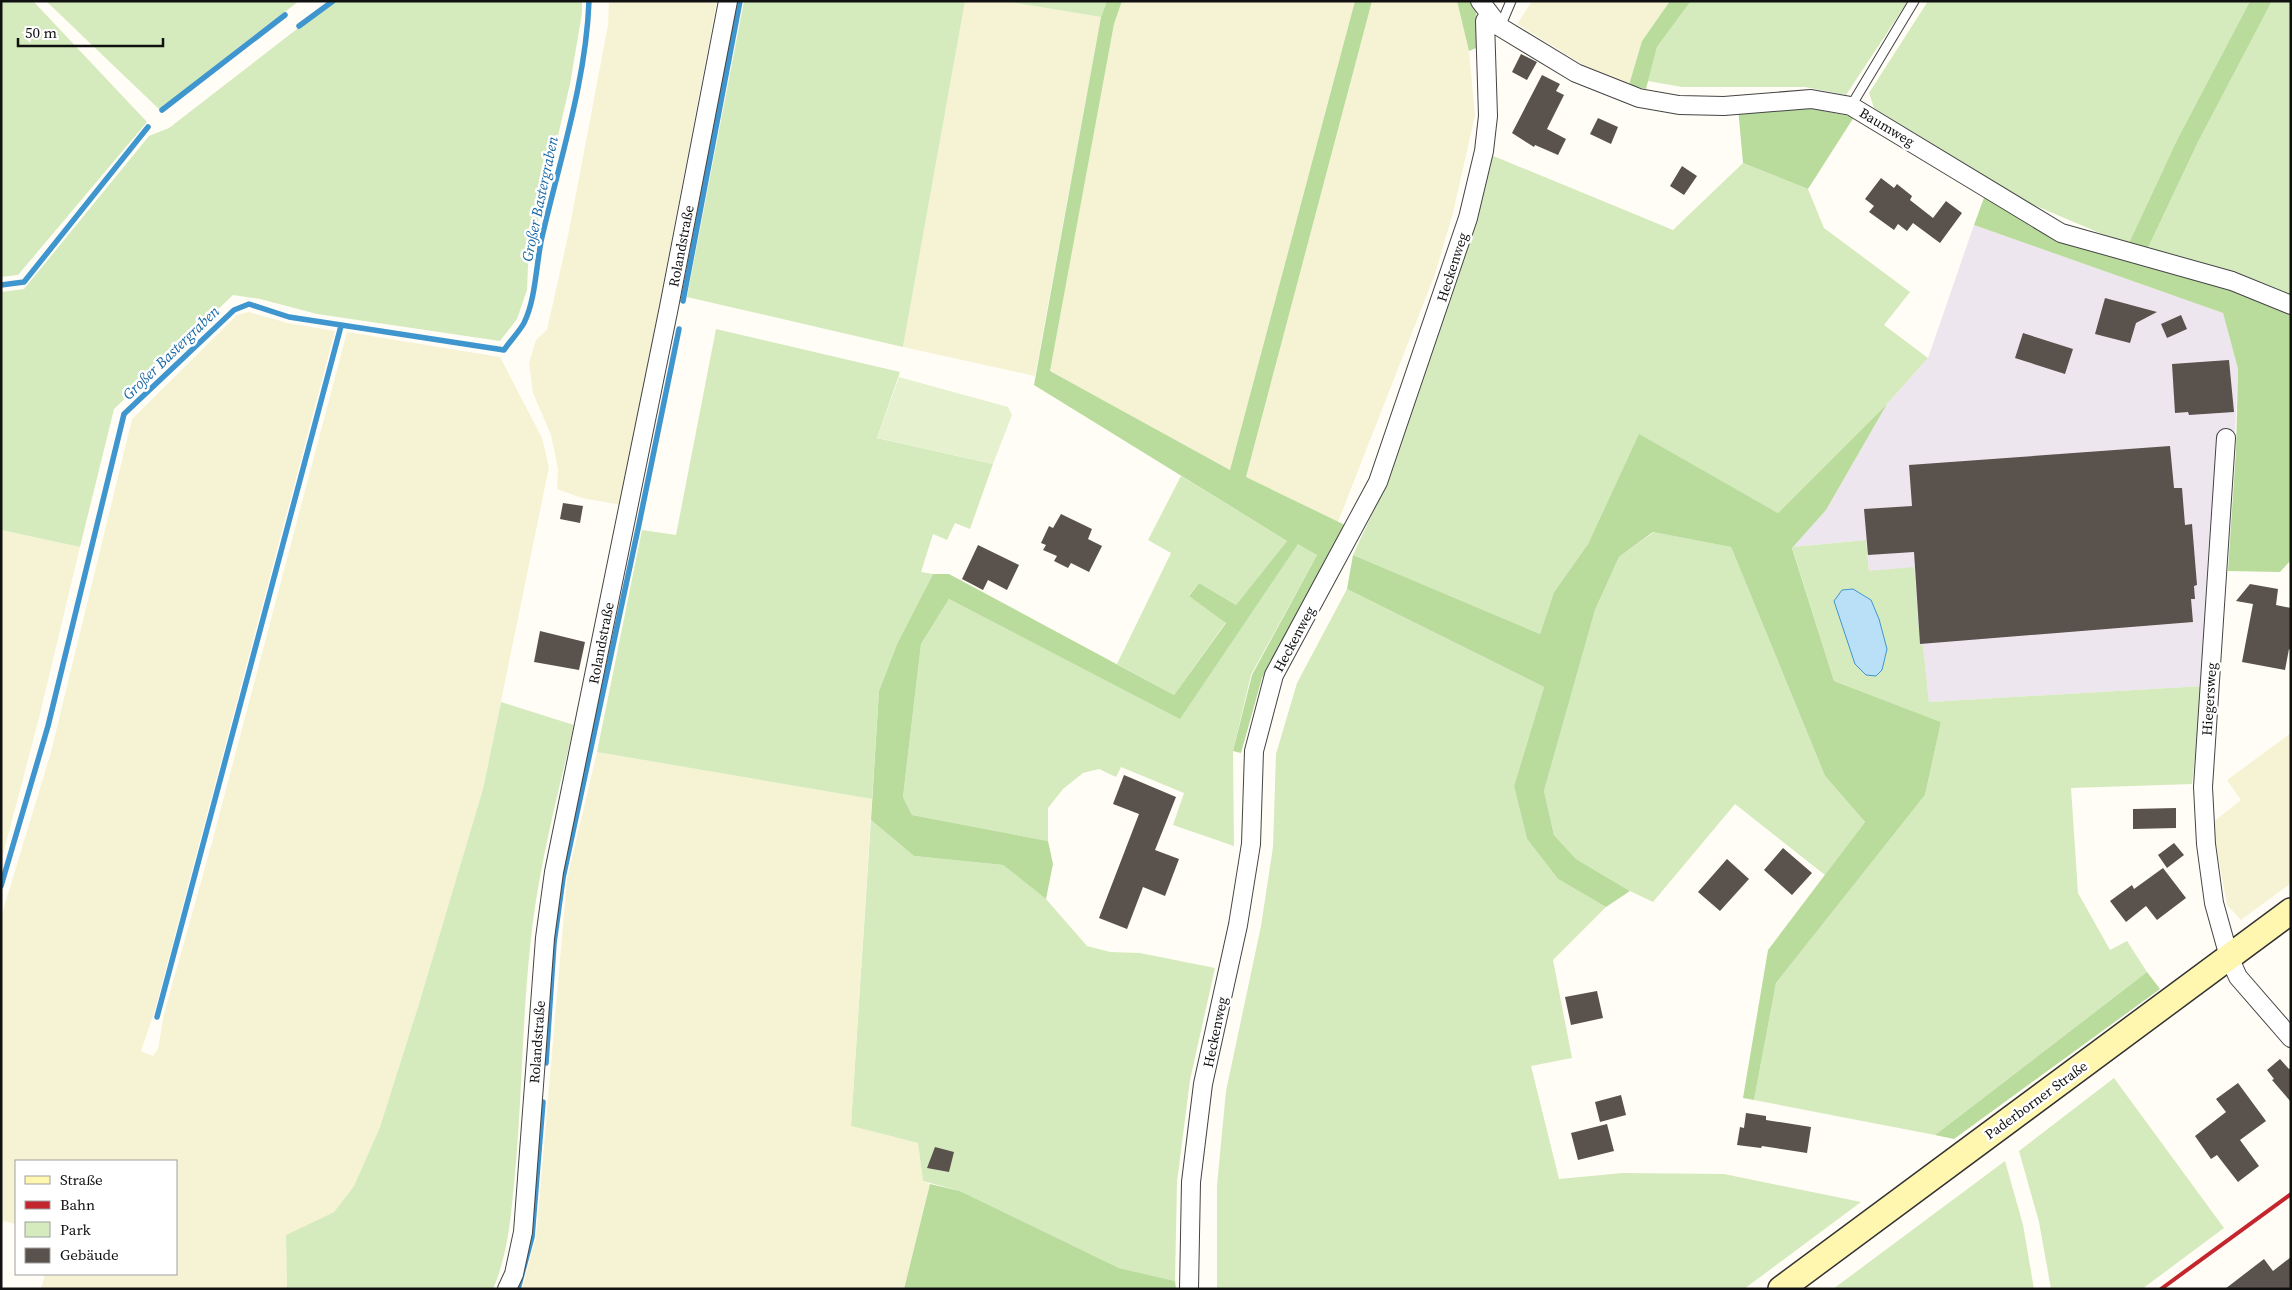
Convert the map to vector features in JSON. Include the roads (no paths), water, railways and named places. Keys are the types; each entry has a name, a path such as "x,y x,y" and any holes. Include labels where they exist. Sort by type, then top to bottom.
{"main road":[{"name":"Paderborner Straße","path":"1781,1289 2291,912"}],"street":[{"name":"Rolandstraße","path":"507,1289 514,1274 523,1232 545,938 554,872 669,307 728,1"},
{"name":"Baumweg","path":"1490,14 1576,73 1639,98 1680,104 1724,106 1811,99 1851,106 2061,233 2232,281 2291,305"},
{"name":"Heckenweg","path":"1189,1289 1192,1182 1202,1094 1238,925 1250,844 1254,751 1274,675 1378,482 1468,218 1484,151 1488,116 1485,22 1490,14"},
{"name":"Hiegersweg","path":"2226,438 2203,787 2206,844 2214,904 2229,957 2238,977 2291,1038"}],"lane":[{"path":"1490,14 1512,1"},
{"path":"1851,106 1914,1"}],"water":[{"path":"1853,589 1871,600 1879,619 1887,649 1882,670 1876,676 1866,675 1855,664 1834,601 1842,590"}],"waterway":[{"path":"299,26 333,1"},
{"name":"Großer Bastergraben","path":"1,886 48,726 124,414 234,310 249,304 289,317 504,350 520,330 531,303 542,237 578,90 587,31 589,1"},
{"path":"683,301 740,1"},
{"path":"162,110 285,15"},
{"path":"1,285 24,282 148,127"},
{"path":"157,1017 341,326"},
{"path":"546,1063 554,943 563,878 679,329"},
{"path":"518,1289 532,1237 543,1102"}],"railway":[{"path":"2161,1289 2291,1194"}]}
